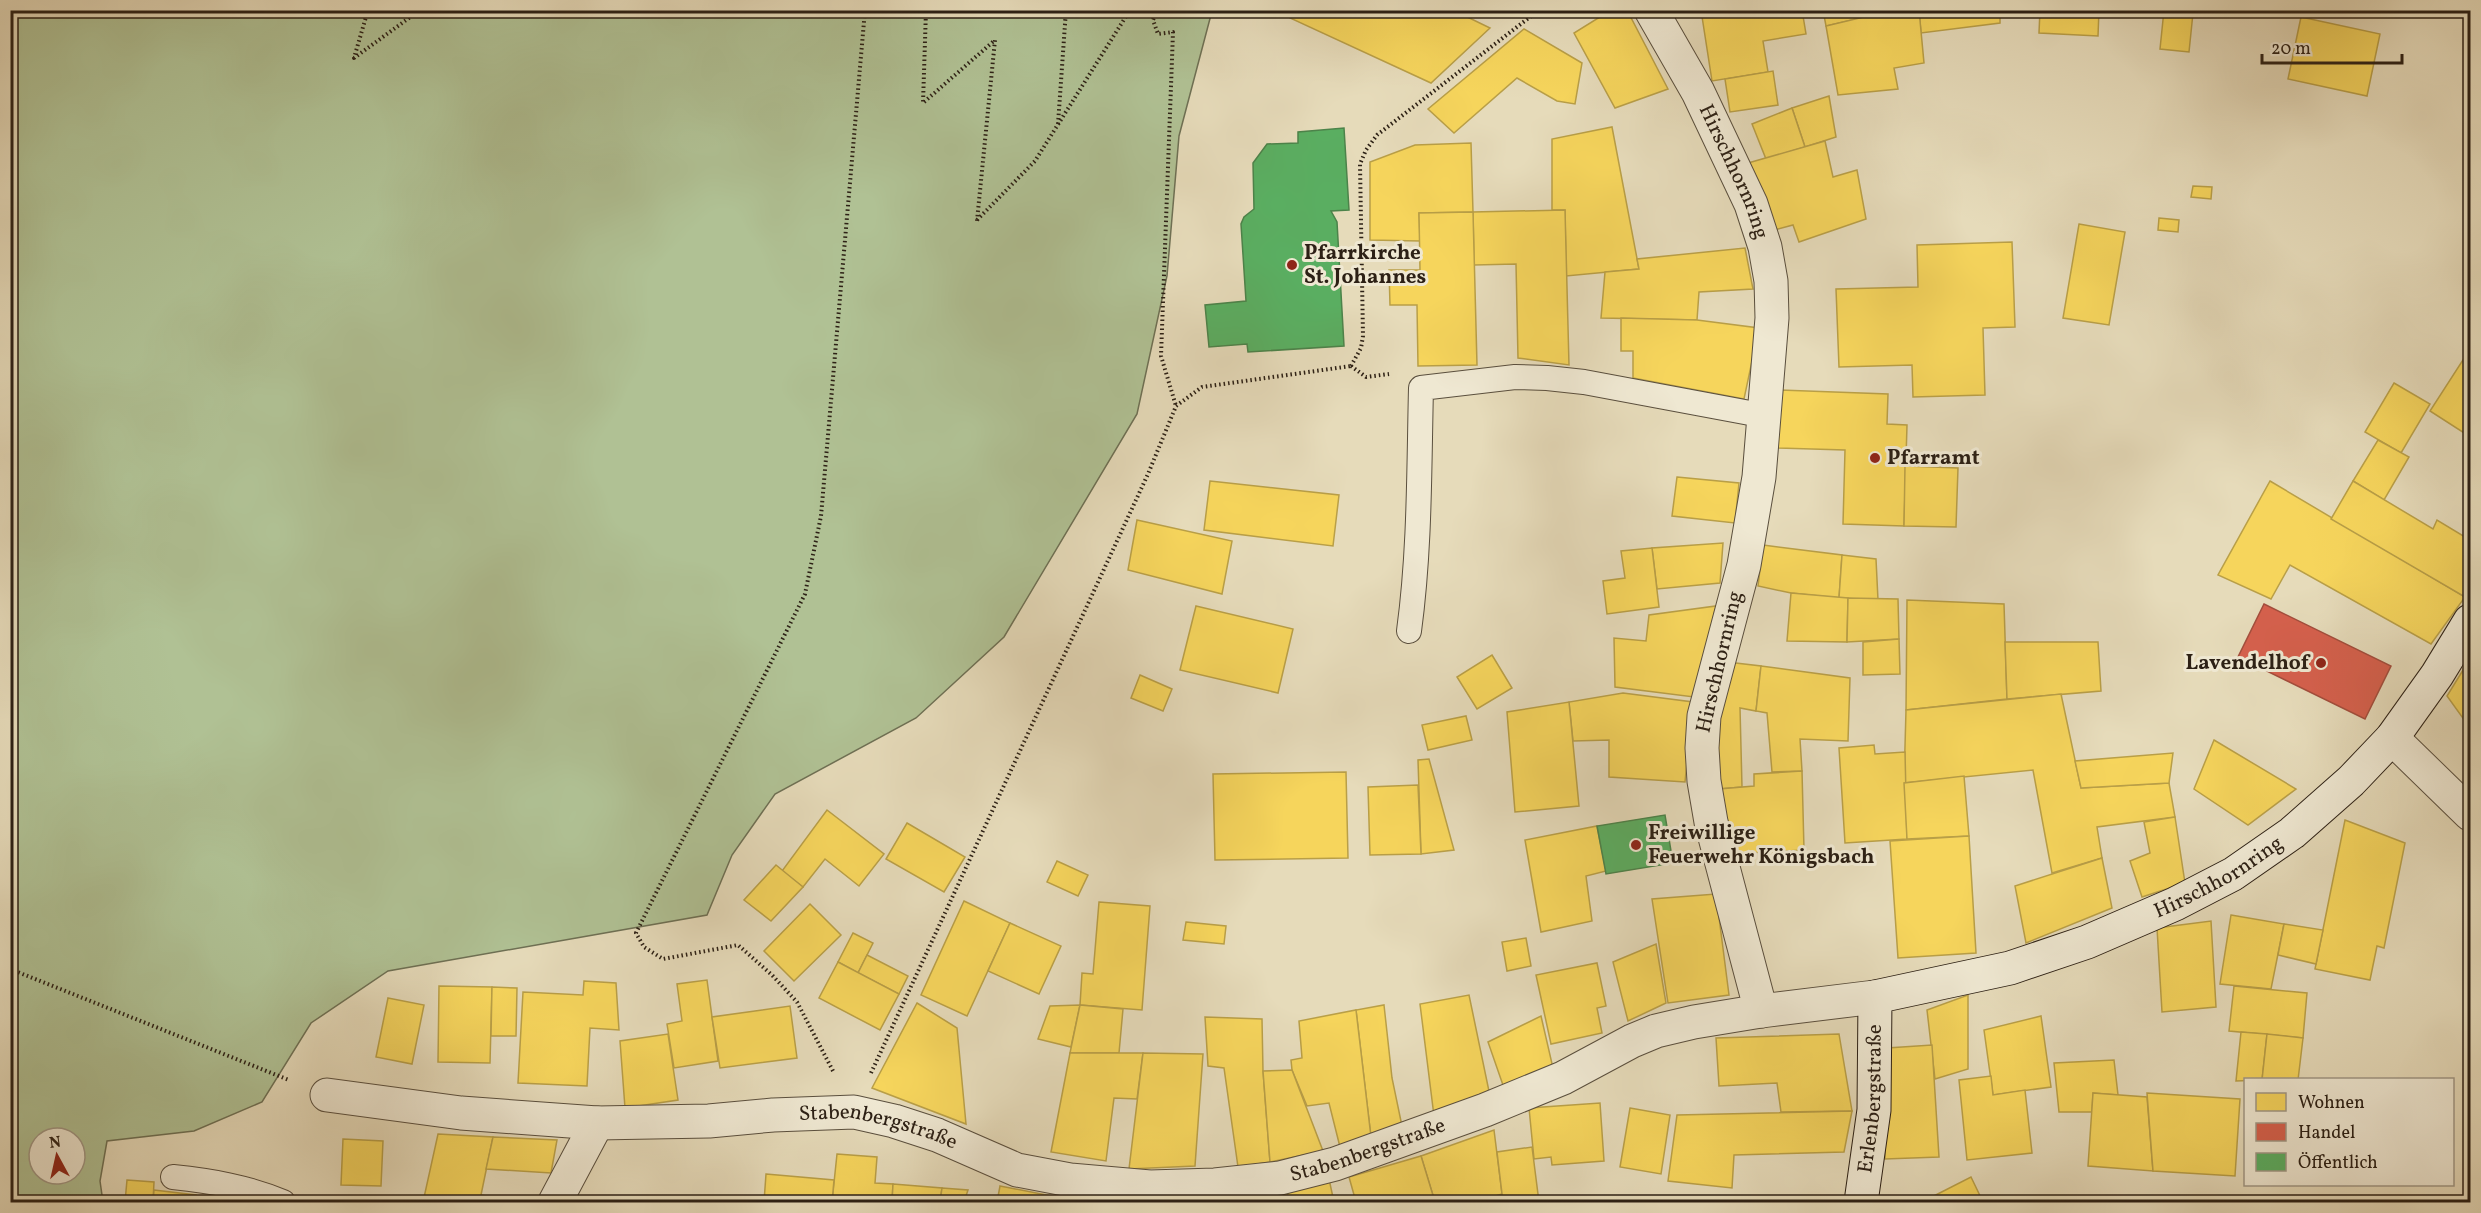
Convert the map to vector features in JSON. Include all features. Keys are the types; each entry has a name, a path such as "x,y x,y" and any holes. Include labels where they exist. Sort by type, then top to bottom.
{"street":[{"name":"Hirschhornring","path":"1651,10 1698,92 1751,204 1765,246 1771,281 1772,318 1766,417 1759,477 1744,565 1704,716 1702,748 1704,781 1711,822 1761,1011"},
{"name":"Hirschhornring","path":"1875,997 2010,968 2087,942 2175,904 2233,874 2292,833 2351,781 2392,738 2437,675 2470,621"},
{"path":"2392,738 2470,814"},
{"name":"Stabenbergstraße","path":"327,1095 461,1113 597,1123 667,1122 854,1112 894,1121 937,1135 1017,1170 1070,1180 1150,1187 1236,1183 1280,1178 1335,1164 1464,1118 1563,1078 1632,1041 1656,1031 1761,1011 1875,997"},
{"name":"Erlenbergstraße","path":"1861,1203 1874,1110 1875,997"},
{"path":"555,1203 597,1123"}],"lane":[{"path":"1409,631 1418,540 1421,388 1515,377 1547,378 1584,382 1766,417"},
{"path":"173,1177 248,1188 283,1203"}],"path":[{"path":"368,10 354,58 420,10"},
{"path":"854,1112 797,1002 772,975 738,945 663,958 644,947 636,933 805,594 821,516 865,10"},
{"path":"926,10 922,103 995,40 977,221 1035,161 1130,10"},
{"path":"1058,125 1066,10"},
{"path":"1157,10 1154,20 1158,34 1173,32 1161,356 1176,406"},
{"path":"1351,366 1361,348 1363,336 1360,164 1366,150 1377,135 1539,10"},
{"path":"854,1112 1148,474 1176,406 1202,387 1351,366 1366,378 1399,373"},
{"path":"10,969 327,1095"}],"green space":[{"path":"10,11 1212,11 1179,136 1167,276 1137,414 1004,637 916,718 775,794 732,855 707,915 388,971 311,1023 262,1102 194,1131 107,1141 100,1181 103,1202 11,1202"}],"building: Wohnen":[{"path":"1294,10 1453,10 1490,28 1431,83 1290,18"},
{"path":"1611,10 1627,10 1668,89 1615,108 1574,33"},
{"path":"1701,10 1802,10 1806,34 1763,41 1768,72 1712,81"},
{"path":"1823,10 1891,10 1891,11 1826,26"},
{"path":"1893,10 1919,10 1924,63 1894,68 1898,89 1838,95 1826,26"},
{"path":"1919,10 2000,10 2000,23 1921,33"},
{"path":"2040,10 2099,10 2098,36 2039,33"},
{"path":"2164,10 2193,13 2189,52 2160,49"},
{"path":"2301,17 2380,34 2367,96 2288,79"},
{"path":"1524,29 1582,63 1575,104 1557,101 1517,78 1454,133 1428,109"},
{"path":"1773,71 1778,105 1730,112 1725,79"},
{"path":"1829,96 1836,137 1805,147 1792,108"},
{"path":"1792,108 1805,147 1766,159 1752,124"},
{"path":"1612,127 1639,269 1566,276 1565,210 1552,210 1552,139"},
{"path":"1825,141 1833,177 1857,170 1866,219 1799,242 1793,225 1774,230 1748,163"},
{"path":"1471,143 1473,212 1419,213 1420,241 1370,240 1370,162 1415,145"},
{"path":"2193,186 2212,187 2211,199 2191,197"},
{"path":"1565,210 1569,365 1518,358 1516,264 1474,265 1473,212"},
{"path":"1473,212 1477,365 1418,366 1417,305 1390,305 1389,270 1420,270 1419,213"},
{"path":"2159,218 2179,220 2178,232 2158,230"},
{"path":"2079,224 2125,232 2109,325 2063,318"},
{"path":"2012,242 2015,327 1983,328 1985,395 1913,397 1912,365 1839,367 1836,289 1918,287 1917,245"},
{"path":"1745,248 1753,289 1699,292 1697,320 1601,318 1605,272 1639,269 1637,259"},
{"path":"1621,318 1697,320 1759,328 1744,399 1633,378 1633,351 1621,351"},
{"path":"2470,349 2470,441 2467,439 2469,436 2430,411"},
{"path":"2394,383 2430,404 2401,453 2365,432"},
{"name":"Pfarramt","path":"1780,390 1888,394 1887,424 1907,425 1904,526 1843,524 1845,450 1778,448"},
{"path":"2378,440 2409,457 2384,500 2353,481"},
{"path":"1905,466 1958,468 1956,527 1904,526"},
{"path":"1677,477 1739,483 1735,523 1672,516"},
{"path":"1210,481 1339,495 1333,546 1204,530"},
{"path":"2270,481 2465,597 2431,644 2290,565 2271,599 2218,575"},
{"path":"2353,481 2433,529 2437,520 2470,540 2470,587 2465,597 2331,519"},
{"path":"1137,520 1232,541 1222,594 1128,570"},
{"path":"1723,543 1720,583 1657,589 1652,548"},
{"path":"1763,545 1842,555 1839,598 1791,593 1758,586"},
{"path":"1652,548 1659,607 1607,614 1603,581 1625,578 1621,551"},
{"path":"1842,555 1876,559 1878,600 1839,598"},
{"path":"1791,593 1848,598 1847,642 1787,641"},
{"path":"1848,598 1898,599 1899,639 1847,642"},
{"path":"1907,600 2004,604 2007,699 1906,710"},
{"path":"1196,606 1293,629 1278,693 1180,670"},
{"path":"1716,606 1694,697 1615,687 1614,638 1646,641 1649,615"},
{"path":"1899,639 1900,674 1863,675 1863,642"},
{"path":"2005,642 2098,642 2101,691 2007,699"},
{"path":"1492,655 1512,688 1477,709 1457,677"},
{"path":"1727,662 1761,666 1756,711 1740,708 1742,787 1719,789 1714,741"},
{"path":"2468,662 2470,664 2470,728 2447,696"},
{"path":"1761,666 1850,678 1848,741 1800,739 1802,771 1772,772 1767,713 1756,711"},
{"path":"1140,675 1172,689 1163,711 1131,698"},
{"path":"1623,693 1693,702 1685,782 1609,777 1609,740 1573,741 1569,702"},
{"path":"2061,694 2081,788 2169,783 2175,817 2097,827 2102,858 2052,873 2033,770 1904,783 1906,710"},
{"path":"1569,702 1579,806 1515,812 1507,712"},
{"path":"1466,716 1472,740 1428,750 1422,725"},
{"path":"2214,740 2296,789 2248,825 2194,789"},
{"path":"1874,745 1875,754 1905,752 1907,839 1845,843 1839,748"},
{"path":"2173,753 2169,783 2081,788 2075,761"},
{"path":"1429,759 1454,850 1421,854 1418,760"},
{"path":"1802,771 1804,850 1729,854 1719,789 1754,786 1754,774"},
{"path":"1346,772 1348,858 1215,860 1213,774"},
{"path":"1964,776 1969,836 1907,839 1904,783"},
{"path":"1418,785 1421,854 1370,855 1368,787"},
{"path":"827,810 884,854 859,886 825,859 803,887 782,871"},
{"path":"2175,817 2185,883 2142,897 2130,861 2150,853 2144,822"},
{"path":"2345,820 2405,843 2384,948 2377,946 2370,980 2315,969"},
{"path":"907,823 965,857 944,892 886,859"},
{"path":"1597,826 1606,871 1586,876 1592,921 1541,932 1525,840"},
{"path":"1969,836 1976,953 1898,958 1890,841"},
{"path":"2102,858 2112,908 2026,943 2015,886"},
{"path":"1057,861 1088,875 1078,896 1047,882"},
{"path":"776,865 803,887 771,921 744,900"},
{"path":"1716,894 1729,995 1668,1003 1652,899"},
{"path":"964,901 1010,923 967,1016 921,995"},
{"path":"1099,902 1150,906 1142,1010 1080,1005 1082,973 1093,974"},
{"path":"810,904 841,935 794,981 764,951"},
{"path":"2231,915 2284,924 2271,989 2220,984"},
{"path":"2211,921 2216,1007 2162,1012 2157,928"},
{"path":"1186,922 1226,926 1224,944 1183,940"},
{"path":"1010,923 1061,946 1039,994 988,971"},
{"path":"2284,924 2323,930 2316,964 2278,955"},
{"path":"853,933 873,943 858,973 838,962"},
{"path":"1526,938 1531,966 1507,971 1502,942"},
{"path":"1656,944 1666,1003 1628,1021 1613,962"},
{"path":"867,955 908,976 899,994 858,973"},
{"path":"838,962 899,994 880,1030 819,998"},
{"path":"1597,963 1606,1006 1597,1008 1602,1033 1551,1044 1536,975"},
{"path":"707,980 718,1061 674,1068 667,1024 682,1021 677,984"},
{"path":"584,981 616,983 619,1030 590,1028 587,1086 518,1083 523,992 583,995"},
{"path":"439,986 492,987 490,1063 438,1062"},
{"path":"2234,986 2307,993 2303,1038 2229,1031"},
{"path":"492,987 517,988 516,1036 491,1036"},
{"path":"1469,995 1490,1096 1434,1116 1420,1004"},
{"path":"1968,995 1968,1069 1935,1079 1927,1010"},
{"path":"388,998 424,1005 412,1064 376,1057"},
{"path":"917,1003 957,1028 966,1124 872,1088"},
{"path":"1080,1005 1071,1047 1038,1039 1050,1006"},
{"path":"1080,1005 1123,1009 1119,1053 1070,1053"},
{"path":"1384,1005 1392,1078 1402,1126 1371,1137 1356,1010"},
{"path":"790,1006 797,1058 720,1068 712,1017"},
{"path":"1356,1010 1371,1137 1340,1147 1329,1103 1307,1106 1292,1070 1291,1060 1302,1058 1299,1021"},
{"path":"1541,1016 1553,1068 1504,1088 1488,1042"},
{"path":"2041,1016 2051,1087 1993,1095 1984,1030"},
{"path":"1205,1017 1262,1019 1263,1071 1270,1162 1238,1167 1224,1068 1208,1066"},
{"path":"2241,1032 2267,1034 2262,1078 2244,1078 2244,1081 2236,1081"},
{"path":"668,1034 678,1100 625,1108 620,1041"},
{"path":"1839,1034 1852,1111 1781,1112 1777,1083 1719,1086 1716,1038"},
{"path":"2267,1034 2303,1038 2298,1078 2262,1078"},
{"path":"1932,1045 1939,1157 1885,1159 1887,1048"},
{"path":"1070,1053 1143,1053 1137,1099 1114,1098 1106,1161 1051,1152"},
{"path":"1143,1053 1203,1054 1195,1166 1129,1169"},
{"path":"2114,1060 2118,1095 2093,1093 2092,1112 2059,1112 2054,1063"},
{"path":"1292,1070 1323,1151 1270,1162 1263,1071"},
{"path":"1991,1076 1993,1095 2025,1090 2032,1153 1967,1160 1959,1080"},
{"path":"2093,1093 2147,1097 2153,1171 2088,1166"},
{"path":"2147,1093 2240,1099 2235,1176 2153,1171"},
{"path":"1600,1103 1604,1161 1552,1165 1551,1157 1534,1159 1529,1108"},
{"path":"1630,1108 1670,1115 1661,1174 1620,1167"},
{"path":"1852,1111 1844,1152 1734,1155 1732,1188 1668,1181 1677,1115"},
{"path":"1494,1130 1502,1194 1476,1202 1435,1202 1421,1156"},
{"path":"438,1134 493,1137 481,1195 518,1202 423,1202"},
{"path":"493,1137 557,1140 551,1173 486,1169"},
{"path":"343,1139 383,1141 381,1186 341,1185"},
{"path":"1532,1147 1539,1202 1503,1202 1497,1152"},
{"path":"837,1154 877,1157 875,1183 893,1184 892,1202 832,1202"},
{"path":"1421,1156 1435,1202 1356,1202 1349,1177"},
{"path":"766,1174 834,1180 832,1202 764,1202"},
{"path":"1971,1177 1983,1202 1922,1202"},
{"path":"1329,1179 1334,1202 1288,1202 1287,1190"},
{"path":"127,1180 154,1182 153,1202 125,1202"},
{"path":"893,1184 942,1188 940,1202 892,1202"},
{"path":"1000,1186 1062,1198 1061,1202 997,1202"},
{"path":"942,1188 968,1190 964,1202 940,1202"},
{"path":"154,1190 196,1195 195,1202 153,1202"},
{"path":"1287,1190 1288,1202 1245,1202 1245,1198"}],"building: Handel":[{"path":"2264,604 2391,666 2365,719 2238,657"}],"building: Öffentlich":[{"name":"Pfarrkirche St. Johannes","path":"1344,128 1349,210 1331,211 1337,222 1344,346 1248,352 1247,344 1209,347 1205,305 1246,301 1241,224 1244,217 1254,209 1253,163 1267,144 1298,143 1298,132"},
{"name":"Freiwillige Feuerwehr Königsbach","path":"1665,815 1673,863 1606,874 1597,826"}],"place":[{"name":"Pfarrkirche St. Johannes","path":"1292,265"},
{"name":"Pfarramt","path":"1875,458"},
{"name":"Lavendelhof","path":"2321,663"},
{"name":"Freiwillige Feuerwehr Königsbach","path":"1636,845"}]}
